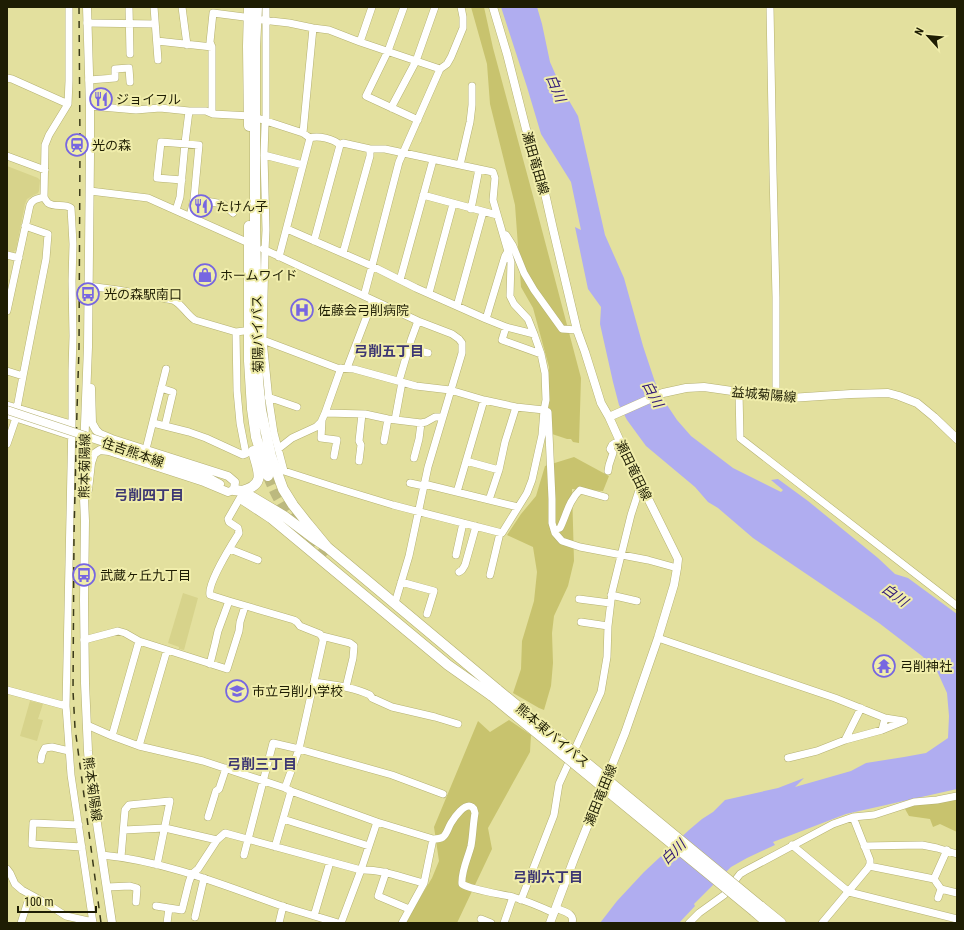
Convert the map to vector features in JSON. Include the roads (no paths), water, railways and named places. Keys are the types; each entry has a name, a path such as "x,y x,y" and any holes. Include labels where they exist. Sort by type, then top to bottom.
{"highway":[{"name":"菊陽バイパス","path":"249,7 257,19"},
{"name":"菊陽バイパス","path":"257,7 257,19 248,46 256,246 258,381 261,410 271,456 283,489 308,524 326,553"},
{"name":"菊陽バイパス","path":"256,246 249,282 249,361 252,409 256,437 268,476"},
{"path":"239,493 253,487 258,480 259,475 250,440 244,396 240,331 249,282"},
{"path":"239,493 284,516 312,537 326,553 448,665 495,693"},
{"path":"239,493 279,525 326,553"},
{"path":"293,505 293,523"},
{"path":"279,525 284,526 293,523"},
{"name":"熊本東バイパス","path":"326,553 395,603 495,693 757,909 781,923"},
{"name":"熊本東バイパス","path":"757,909 768,923"}],"main road":[{"name":"熊本菊陽線","path":"87,7 90,106 90,191 88,347 83,476 85,521 85,683 90,777 112,923"},
{"name":"瀬田竜田線","path":"493,7 507,54 526,129 537,158 552,229 577,330 601,403 609,417 640,485 678,559 674,585 658,638 625,733 576,853 550,923"},
{"path":"85,521 91,463 94,454 100,450 109,451 197,480 228,492 239,493 235,482 228,476 100,434 92,423 91,373 88,347"},
{"name":"益城菊陽線","path":"609,417 663,393 686,388 704,387 790,398 851,394 888,394 899,396 917,403 957,439"},
{"name":"住吉熊本線","path":"7,410 210,478 239,493"}],"street":[{"path":"7,869 10,872 15,884 22,890 66,916 93,923 71,775 66,706 73,336 73,244 71,208 67,205 54,205 48,203 44,197 45,145 68,104 69,7"},
{"path":"129,7 130,54"},
{"path":"154,7 158,60"},
{"path":"182,7 187,45"},
{"path":"266,7 257,19 266,120 264,155 266,230 256,246 268,397 274,433 284,471 393,505 500,533"},
{"path":"360,42 372,7"},
{"path":"404,7 388,51 366,96 418,120"},
{"path":"392,108 416,61 435,7"},
{"path":"364,296 399,162 440,70 451,58 463,28 461,7"},
{"path":"770,7 776,297 776,396"},
{"path":"212,113 212,47 210,42 213,10 257,19 329,30 440,70"},
{"path":"87,23 155,24"},
{"path":"303,133 313,28"},
{"path":"157,42 212,47"},
{"path":"89,80 115,78 116,69 129,68 130,82"},
{"path":"7,78 68,104"},
{"path":"460,165 470,122 472,86"},
{"path":"90,106 136,110 160,108 206,111 213,114 252,116 303,133 310,138"},
{"path":"176,210 180,197 189,111"},
{"path":"310,138 315,136 336,141 340,145"},
{"path":"279,257 310,138"},
{"path":"182,180 157,178 161,142 200,145 194,199 190,216"},
{"path":"340,145 344,143 370,149 385,149 404,152 433,160 493,172 495,178 493,200 511,262 510,296 514,304 528,319 541,354 545,373 546,400 542,435 532,480 527,493 502,533 500,533 490,575"},
{"path":"314,240 340,145"},
{"path":"343,254 370,156 370,149"},
{"path":"264,155 303,166"},
{"path":"7,156 45,170"},
{"path":"400,280 433,160"},
{"path":"471,208 479,169"},
{"path":"90,191 148,198 418,321 452,334 462,343 462,353 442,417 395,603"},
{"path":"423,195 497,215"},
{"path":"7,311 30,206 32,201 44,197"},
{"path":"194,199 223,204 233,213"},
{"path":"429,293 453,204"},
{"path":"457,306 483,212"},
{"path":"7,444 16,418 22,376 46,259 48,234 26,226"},
{"path":"500,226 513,246 524,273 557,323 562,329 577,330"},
{"path":"287,229 372,266 486,319 506,327 534,334"},
{"path":"486,319 505,256 508,252"},
{"path":"7,255 19,258"},
{"path":"88,286 173,300 178,302 189,316 195,320 240,331 237,390 240,424 246,454 243,455 216,442 189,432 153,423"},
{"path":"278,449 292,438 316,427 324,416 373,300"},
{"path":"384,441 392,419 409,348 418,321"},
{"path":"506,327 502,340 541,354"},
{"path":"263,340 331,366 361,370 416,386 450,390 484,400 516,407 544,410 548,412 552,523 555,533 562,541 580,547 621,554 677,568"},
{"path":"409,348 428,353"},
{"path":"146,449 166,369"},
{"path":"7,371 22,376"},
{"path":"161,388 173,392 165,426"},
{"path":"739,392 740,438 957,606"},
{"path":"268,397 297,407"},
{"path":"456,492 484,400"},
{"path":"7,405 72,424"},
{"path":"72,407 86,408"},
{"path":"489,500 499,470 505,442 516,407"},
{"path":"324,416 362,414 421,423 426,422 436,416 442,417"},
{"path":"358,461 361,445 359,440 362,414"},
{"path":"7,415 71,436"},
{"path":"324,416 322,438 337,440 334,456"},
{"path":"414,458 421,423"},
{"path":"608,470 613,453 610,449 615,443 617,444 645,496"},
{"path":"466,461 499,470"},
{"path":"410,483 518,507"},
{"path":"521,900 554,815 559,784 601,692 607,657 611,599 621,554 640,485"},
{"path":"554,530 560,528 571,501 580,490 606,497"},
{"path":"239,493 228,519 229,522 237,527 239,531 218,569 210,589 210,595 294,620 298,625 322,636 350,643 354,646 346,687"},
{"path":"456,556 464,523"},
{"path":"459,572 465,565 476,526"},
{"path":"230,549 258,560"},
{"path":"401,582 434,591 427,614"},
{"path":"579,599 637,601"},
{"path":"210,664 218,631 229,601"},
{"path":"84,640 118,631 125,633 139,641 227,669 245,606"},
{"path":"581,622 608,626"},
{"path":"276,847 284,819 288,790 299,749 323,641 322,636"},
{"path":"658,638 835,698 885,718 904,721 882,730 845,740 817,751 788,758"},
{"path":"112,736 139,641"},
{"path":"139,746 167,650"},
{"path":"314,682 346,687 369,694 372,698 392,707 458,724"},
{"path":"7,690 66,706"},
{"path":"845,740 861,708"},
{"path":"882,730 885,718"},
{"path":"87,725 139,746 226,768 377,822 433,839 444,837 450,824 458,813 470,806 475,813 471,846 462,878 462,884 513,897 572,915 572,923"},
{"path":"244,854 273,743 392,775 443,794"},
{"path":"40,756 45,748 52,747 69,750"},
{"path":"208,818 216,792 219,789 226,768"},
{"path":"689,923 702,910 724,895 740,874 833,824 853,817 874,815 914,802 957,796"},
{"path":"121,857 125,810 129,806 170,801 157,864"},
{"path":"822,923 849,892 870,864 870,860 853,817"},
{"path":"284,819 369,846"},
{"path":"341,923 377,822"},
{"path":"79,825 33,823 32,844 82,847"},
{"path":"124,830 165,828 217,840"},
{"path":"156,906 182,910 192,874 198,869 217,840 225,833 361,870 386,872 424,883"},
{"path":"402,923 424,883 433,839"},
{"path":"792,845 849,892 953,920"},
{"path":"864,846 922,845 947,850 957,854"},
{"path":"934,879 947,850"},
{"path":"102,855 157,864 192,874 283,906 338,923"},
{"path":"314,916 330,862"},
{"path":"869,866 934,879 941,889 957,893"},
{"path":"386,872 378,896 409,909"},
{"path":"195,917 204,878"},
{"path":"107,887 130,886 137,888 136,902"},
{"path":"938,898 941,889"},
{"path":"21,923 30,895"},
{"path":"504,923 513,897"},
{"path":"279,923 283,906"},
{"path":"167,923 169,908"},
{"path":"481,919 491,923"}],"water":[{"name":"白川","path":"501,7 537,7 550,62 561,87 578,116 605,235 624,278 643,346 655,382 665,402 677,420 691,436 733,468 781,492 783,490 771,480 778,479 808,501 878,558 895,574 908,578 957,614 957,789 846,814 773,842 775,845 731,867 694,904 695,906 679,923 600,923 617,901 644,872 689,830 713,812 725,800 778,788 804,778 795,787 851,771 866,763 926,753 948,738 949,716 947,693 937,671 922,656 879,623 753,538 718,508 708,502 695,487 646,446 627,420 619,405 613,382 600,324 601,307 588,289 575,227 581,230 571,182 541,134"}],"tunnel":[{"path":"268,476 275,493 290,517 310,542 326,557"}],"railway":[{"path":"79,7 79,348 74,534 73,691 75,728 101,923"}],"place":[{"name":"ジョイフル","path":"101,99"},
{"name":"光の森","path":"77,145"},
{"name":"たけん子","path":"201,206"},
{"name":"ホームワイド","path":"205,275"},
{"name":"光の森駅南口","path":"88,294"},
{"name":"佐藤会弓削病院","path":"302,310"},
{"name":"武蔵ヶ丘九丁目","path":"84,575"},
{"name":"弓削神社","path":"884,666"},
{"name":"市立弓削小学校","path":"237,691"}],"district":[{"name":"弓削五丁目","path":"389,351"},
{"name":"弓削四丁目","path":"149,495"},
{"name":"弓削三丁目","path":"262,764"},
{"name":"弓削六丁目","path":"548,877"}]}
